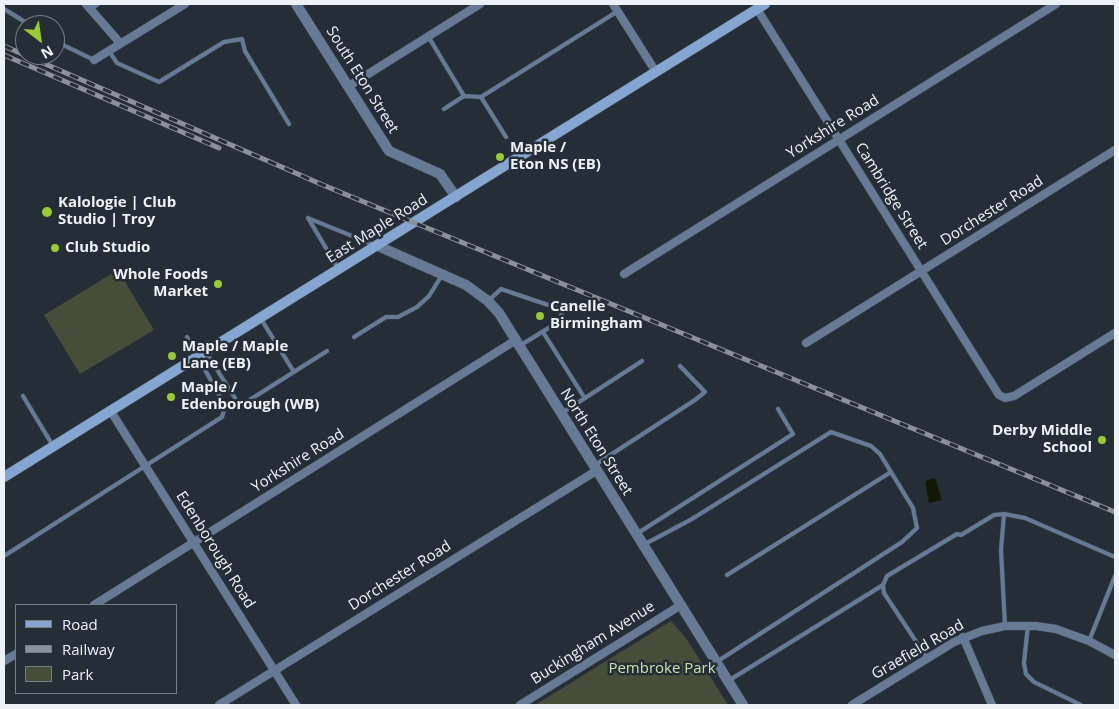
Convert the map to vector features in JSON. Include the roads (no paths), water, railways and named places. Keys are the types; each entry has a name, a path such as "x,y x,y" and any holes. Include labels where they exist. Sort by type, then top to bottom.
{"main road":[{"name":"East Maple Road","path":"4,477 761,6"}],"street":[{"path":"94,60 185,4"},
{"name":"South Eton Street","path":"296,4 389,151 440,174 456,197"},
{"path":"348,86 480,4"},
{"name":"Yorkshire Road","path":"624,274 1056,4"},
{"path":"88,6 120,43"},
{"name":"Cambridge Street","path":"761,6 839,140 1002,397 1014,396 1115,333"},
{"path":"615,7 656,72"},
{"name":"Dorchester Road","path":"806,343 1115,150"},
{"name":"North Eton Street","path":"378,246 466,286 488,300 518,343 560,414 743,705"},
{"name":"Yorkshire Road","path":"96,604 518,343"},
{"name":"Edenborough Road","path":"110,410 296,705"},
{"name":"Dorchester Road","path":"219,705 595,468"},
{"name":"Buckingham Avenue","path":"520,705 681,605"},
{"name":"Graefield Road","path":"852,705 963,637 1005,626 1028,625 1056,629 1089,641 1115,655"},
{"path":"963,637 992,705"},
{"path":"4,661 15,655"}],"lane":[{"path":"88,6 98,4"},
{"path":"444,109 464,96 481,97 615,7"},
{"path":"4,9 15,16"},
{"path":"428,36 464,96"},
{"path":"109,51 117,63 160,82 224,42 242,39 244,51 289,124"},
{"path":"65,46 94,60"},
{"path":"481,97 506,136"},
{"path":"339,270 308,218 378,246"},
{"path":"354,337 386,317 398,317 417,306 429,296 442,275"},
{"path":"488,300 501,288 557,308 562,312 561,318 543,332 518,343"},
{"path":"260,318 294,372"},
{"path":"543,332 584,397"},
{"path":"187,337 240,406 327,351"},
{"path":"4,556 222,418 225,413 225,406 201,354"},
{"path":"560,414 642,361"},
{"path":"595,468 705,392 680,366"},
{"path":"22,396 53,446"},
{"path":"636,534 793,434 778,409"},
{"path":"644,545 692,518 831,432 871,446 880,454 913,508 917,528 902,542 716,662"},
{"path":"727,575 891,472"},
{"path":"1004,514 1001,550 1005,626"},
{"path":"927,658 884,593 883,585 887,576 957,534 961,535 994,515 1004,514 1025,518 1115,557"},
{"path":"1089,641 1115,576"},
{"path":"728,681 883,585"},
{"path":"1028,625 1024,664 1026,674 1034,682 1081,705"}],"railway":[{"path":"4,46 323,185 1115,512"},
{"path":"4,55 219,148"}],"place":[{"name":"Maple / Eton NS (EB)","path":"500,157"},
{"name":"Kalologie | Club Studio | Troy","path":"47,212"},
{"name":"Club Studio","path":"55,248"},
{"name":"Whole Foods Market","path":"218,284"},
{"name":"Canelle Birmingham","path":"540,316"},
{"name":"Maple / Maple Lane (EB)","path":"172,356"},
{"name":"Maple / Edenborough (WB)","path":"171,397"},
{"name":"Derby Middle School","path":"1102,440"}],"park label":[{"name":"Pembroke Park","path":"662,669"}]}
